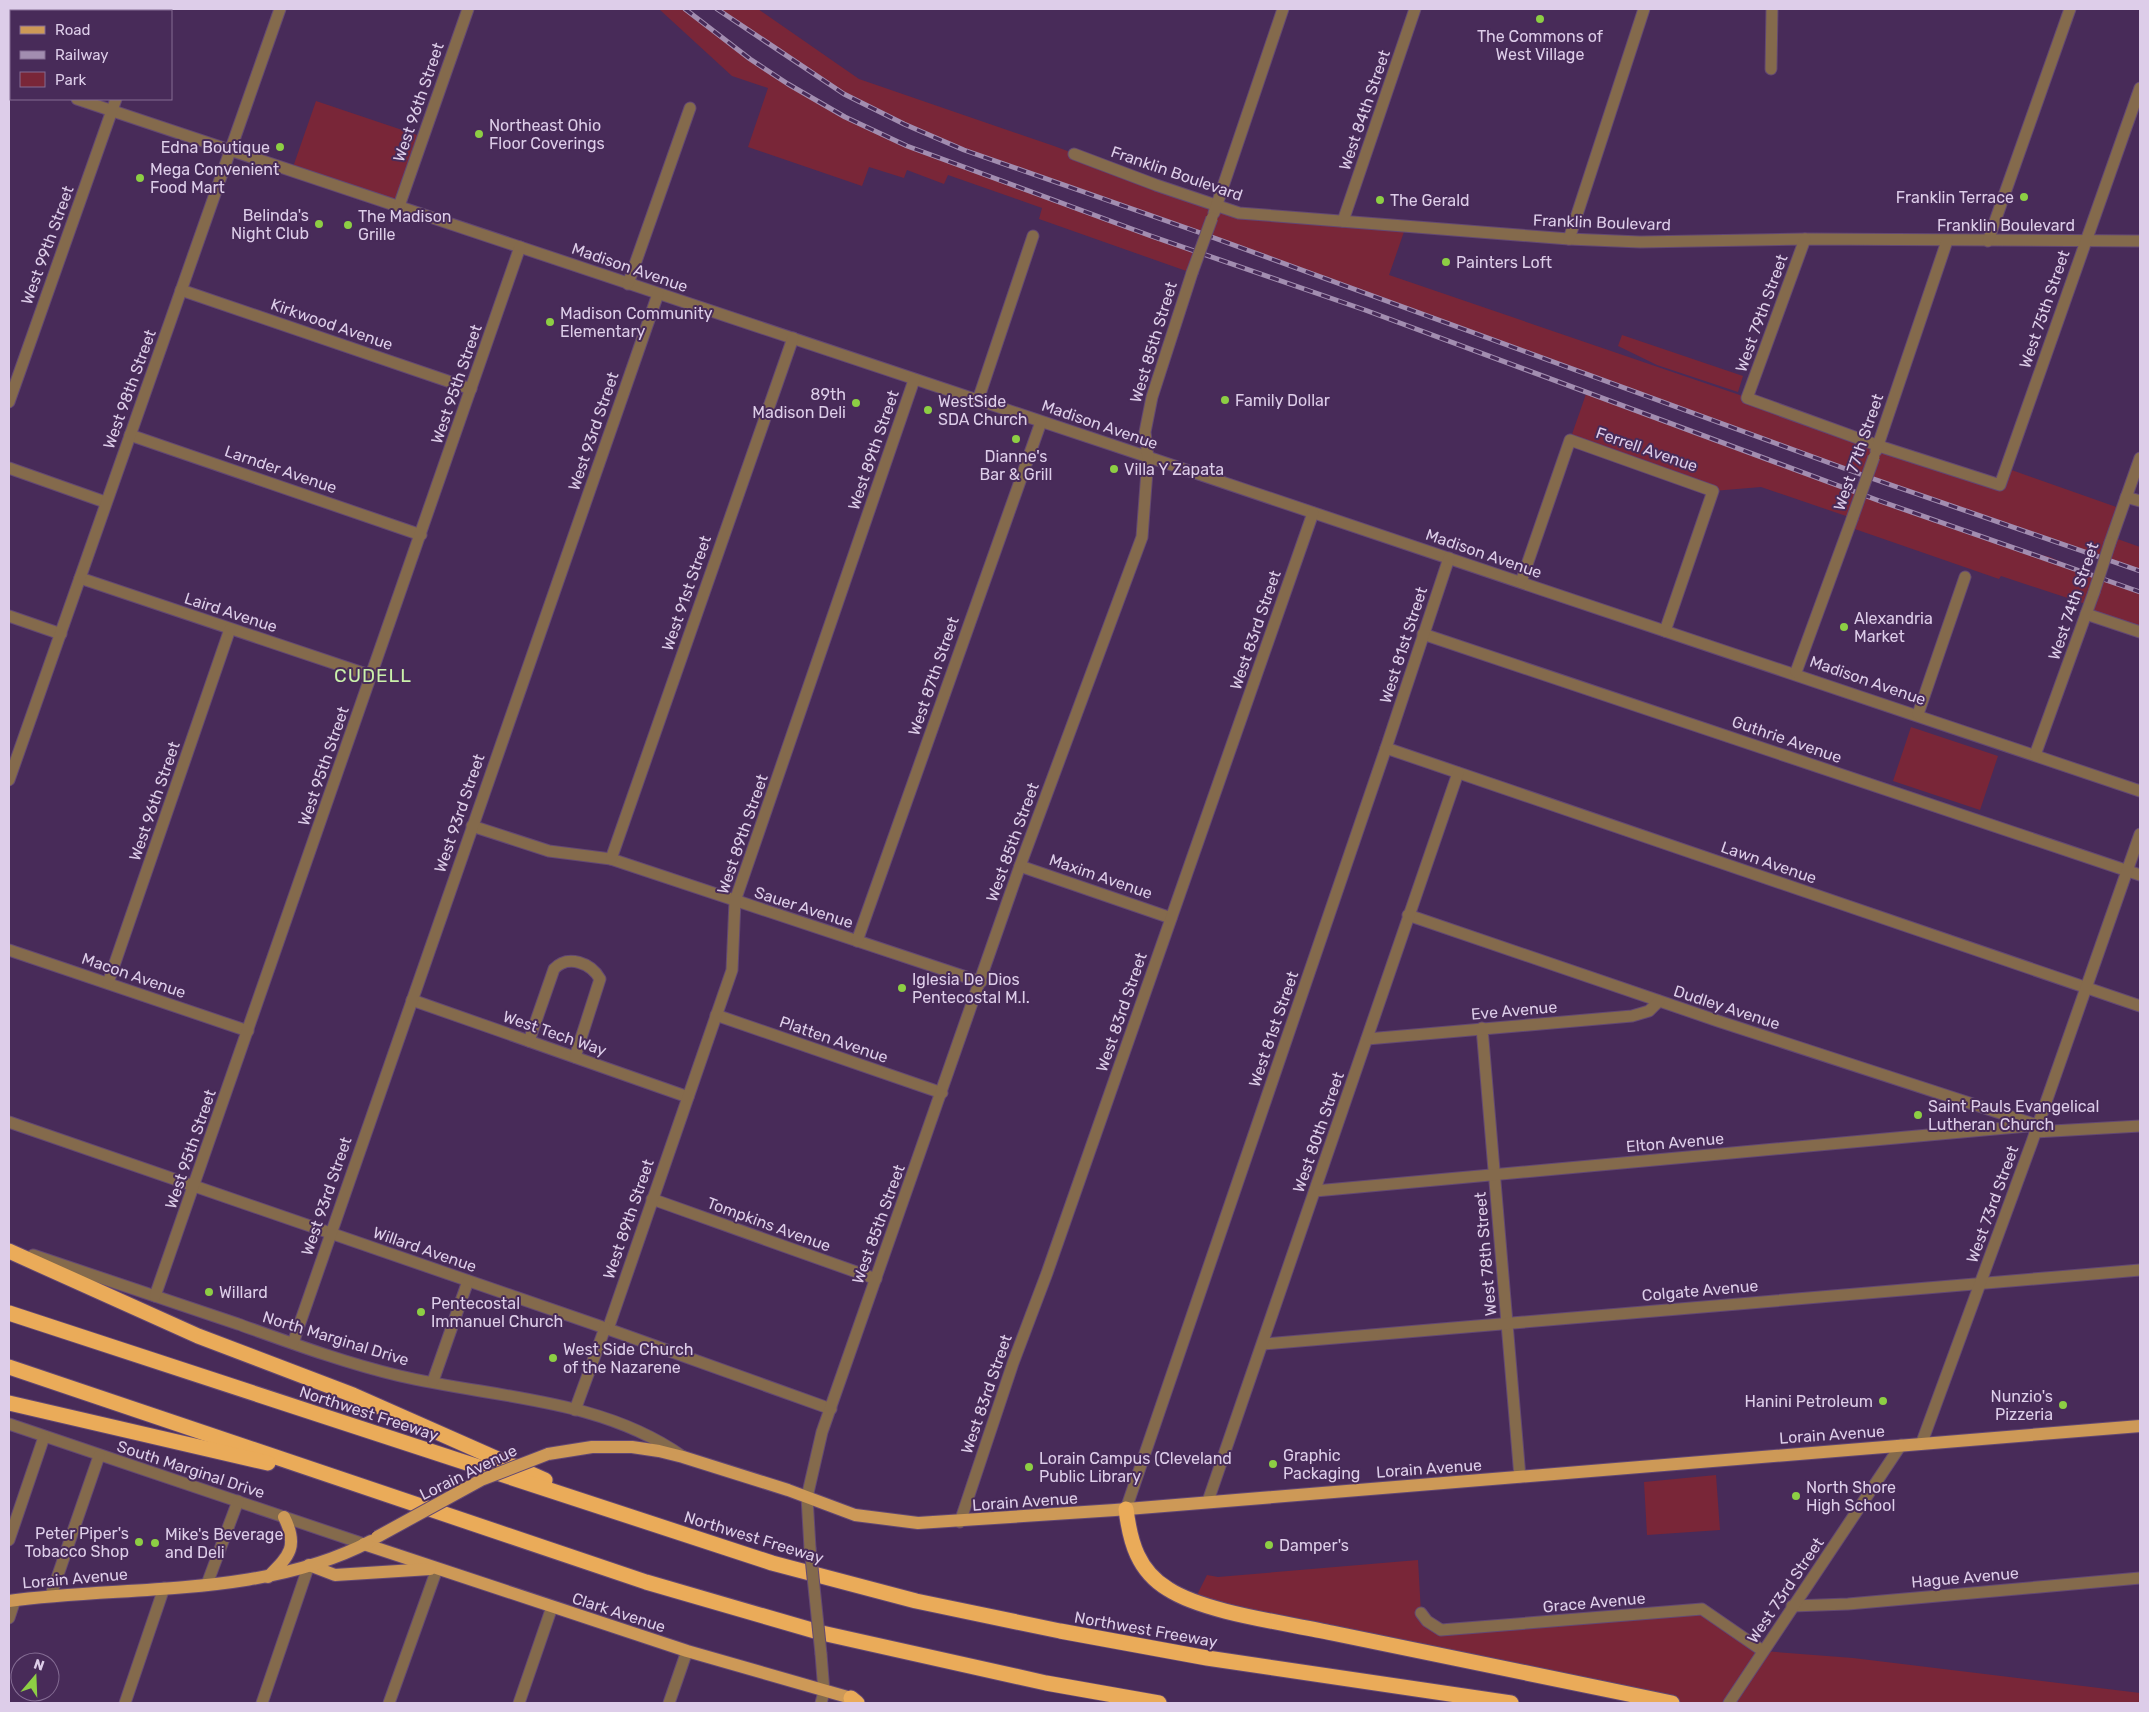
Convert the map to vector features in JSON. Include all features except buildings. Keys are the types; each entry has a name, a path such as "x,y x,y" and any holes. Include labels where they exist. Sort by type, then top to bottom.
{"highway":[{"path":"9,1249 198,1336 353,1395 624,1515"},
{"name":"Northwest Freeway","path":"9,1313 772,1563 935,1605 1060,1631 1207,1658 1511,1703"},
{"path":"9,1367 646,1582 822,1633 1046,1683 1159,1703"},
{"path":"9,1403 349,1482"},
{"path":"1126,1509 1129,1534 1143,1566 1168,1590 1194,1601 1270,1620 1672,1703"}],"main road":[{"name":"Lorain Avenue","path":"12,1600 51,1595 164,1588 268,1577 309,1565 364,1544 481,1480 548,1454 592,1447 632,1447 683,1457 807,1497 855,1515 918,1523 960,1522 1126,1509 1922,1442 2140,1426"},
{"path":"268,1577 287,1559 292,1544 292,1534 284,1517"},
{"name":"Clark Avenue","path":"364,1544 823,1698 854,1701"},
{"path":"309,1565 334,1575 437,1569"}],"street":[{"name":"West 98th Street","path":"9,780 11,767 61,634 105,502 232,150 280,9"},
{"name":"West 96th Street","path":"399,206 468,9"},
{"name":"West 85th Street","path":"823,1698 807,1497 822,1432 1020,866 1142,536 1148,458 1145,432 1152,397 1192,273 1283,9"},
{"name":"West 84th Street","path":"1343,222 1415,9"},
{"path":"1568,239 1644,9"},
{"path":"1772,9 1772,69"},
{"path":"1988,241 2070,9"},
{"name":"West 75th Street","path":"1878,445 2000,485 2140,88"},
{"name":"Madison Avenue","path":"80,100 1665,631 1796,672 2140,791"},
{"name":"West 99th Street","path":"9,402 116,100"},
{"path":"628,284 690,108"},
{"name":"Franklin Boulevard","path":"1074,154 1240,213 1343,222 1568,239 1640,242 1805,239 2140,241"},
{"path":"978,400 1033,236"},
{"name":"West 79th Street","path":"1805,239 1747,398 1878,445"},
{"name":"West 77th Street","path":"1796,672 1874,457 1947,241"},
{"name":"West 95th Street","path":"155,1296 520,247"},
{"name":"Kirkwood Avenue","path":"181,290 472,389"},
{"name":"West 93rd Street","path":"293,1343 658,294"},
{"name":"West 91st Street","path":"611,859 793,338"},
{"name":"West 89th Street","path":"575,1410 607,1328 732,970 735,902 914,380"},
{"name":"West 87th Street","path":"857,941 1041,422"},
{"name":"Larnder Avenue","path":"130,435 421,535"},
{"name":"Ferrell Avenue","path":"1521,582 1570,440 1712,491 1665,631"},
{"name":"West 74th Street","path":"2035,755 2140,458"},
{"path":"9,468 105,502"},
{"path":"2126,497 2140,501"},
{"name":"West 83rd Street","path":"960,1522 1013,1363 1313,513"},
{"name":"West 81st Street","path":"1126,1509 1449,558"},
{"path":"1918,714 1965,577"},
{"name":"Laird Avenue","path":"80,578 372,676"},
{"path":"2086,614 2140,632"},
{"path":"9,616 61,634"},
{"name":"West 96th Street","path":"108,983 230,629"},
{"name":"Guthrie Avenue","path":"1424,634 2140,875"},
{"name":"Lawn Avenue","path":"1386,748 2140,1006"},
{"name":"West 80th Street","path":"1208,1502 1264,1344 1408,915 1458,773"},
{"name":"Sauer Avenue","path":"472,826 549,851 611,859 735,902 981,982"},
{"name":"West 73rd Street","path":"1922,1442 1981,1283 2140,834"},
{"name":"Maxim Avenue","path":"1020,866 1171,918"},
{"name":"Dudley Avenue","path":"1408,915 2036,1129"},
{"name":"Macon Avenue","path":"9,950 248,1031"},
{"path":"529,1041 554,969 558,965 570,961 582,963 592,967 600,979 575,1057"},
{"name":"West Tech Way","path":"412,1000 688,1097"},
{"name":"Eve Avenue","path":"1367,1039 1632,1016 1649,1011 1659,1001"},
{"name":"Platten Avenue","path":"716,1015 942,1093"},
{"name":"West 78th Street","path":"1482,1028 1520,1477"},
{"name":"Willard Avenue","path":"9,1122 607,1328 830,1409"},
{"name":"Elton Avenue","path":"1316,1190 2036,1129 2140,1126"},
{"name":"Tompkins Avenue","path":"652,1199 876,1279"},
{"name":"North Marginal Drive","path":"9,1249 293,1343 401,1376 575,1410 652,1437 683,1457"},
{"name":"Colgate Avenue","path":"1264,1344 2140,1270"},
{"path":"433,1381 468,1281"},
{"name":"South Marginal Drive","path":"9,1424 364,1544"},
{"path":"9,1540 44,1437"},
{"name":"West 73rd Street","path":"1729,1703 1901,1445"},
{"path":"51,1595 99,1456"},
{"path":"207,1584 238,1501"},
{"path":"262,1703 309,1565"},
{"path":"389,1703 437,1569"},
{"name":"Hague Avenue","path":"1792,1606 1848,1604 2140,1578"},
{"path":"124,1703 164,1588"},
{"path":"9,1618 12,1600"},
{"path":"519,1703 552,1607"},
{"name":"Grace Avenue","path":"1421,1613 1427,1621 1441,1630 1702,1609 1763,1651"},
{"path":"669,1703 687,1651"},
{"name":"Clark Avenue","path":"854,1701 867,1703"}],"green space":[{"path":"659,9 685,9 750,59 788,84 845,117 907,146 1199,253 1192,273 1039,219 1042,208 948,175 944,184 907,170 904,178 869,167 862,186 748,147 768,88 732,76"},
{"path":"717,9 758,9 859,79 1054,146 1216,206 1406,226 1389,275 2000,484 2006,468 2122,509 2112,537 2140,547 2140,571 1868,477 1198,232 964,150 904,124 844,94"},
{"path":"316,101 423,137 399,206 292,170"},
{"path":"1622,335 1743,376 1738,392 1657,365 1618,346"},
{"path":"1586,394 2016,549 2050,557 2080,571 2140,592 2140,632 2086,614 2089,605 2001,576 1999,579 1849,527 1852,518 1761,487 1713,491 1570,440"},
{"path":"1911,727 1998,756 1980,810 1893,781"},
{"path":"1716,1475 1720,1530 1647,1535 1644,1482"},
{"path":"1418,1560 1421,1613 1441,1630 1702,1609 1763,1651 1853,1658 2140,1693 2140,1703 1672,1703 1194,1601 1207,1575 1218,1577"}],"railway":[{"path":"685,9 750,59 788,84 845,117 907,146 1151,236 1365,310 1877,500 2140,592"},
{"path":"717,9 844,94 904,124 964,150 1198,232 1868,477 2140,571"}],"place":[{"name":"The Commons of West Village","path":"1540,19"},
{"name":"Northeast Ohio Floor Coverings","path":"479,134"},
{"name":"Edna Boutique","path":"280,147"},
{"name":"Mega Convenient Food Mart","path":"140,178"},
{"name":"Franklin Terrace","path":"2024,197"},
{"name":"The Gerald","path":"1380,200"},
{"name":"Belinda's Night Club","path":"319,224"},
{"name":"The Madison Grille","path":"348,225"},
{"name":"Painters Loft","path":"1446,262"},
{"name":"Madison Community Elementary","path":"550,322"},
{"name":"Family Dollar","path":"1225,400"},
{"name":"89th Madison Deli","path":"856,403"},
{"name":"WestSide SDA Church","path":"928,410"},
{"name":"Dianne's Bar & Grill","path":"1016,439"},
{"name":"Villa Y Zapata","path":"1114,469"},
{"name":"Alexandria Market","path":"1844,627"},
{"name":"Iglesia De Dios Pentecostal M.I.","path":"902,988"},
{"name":"Saint Pauls Evangelical Lutheran Church","path":"1918,1115"},
{"name":"Willard","path":"209,1292"},
{"name":"Pentecostal Immanuel Church","path":"421,1312"},
{"name":"West Side Church of the Nazarene","path":"553,1358"},
{"name":"Hanini Petroleum","path":"1883,1401"},
{"name":"Nunzio's Pizzeria","path":"2063,1405"},
{"name":"Graphic Packaging","path":"1273,1464"},
{"name":"Lorain Campus (Cleveland Public Library","path":"1029,1467"},
{"name":"North Shore High School","path":"1796,1496"},
{"name":"Peter Piper's Tobacco Shop","path":"139,1542"},
{"name":"Mike's Beverage and Deli","path":"155,1543"},
{"name":"Damper's","path":"1269,1545"}],"district":[{"name":"CUDELL","path":"373,675"}]}
